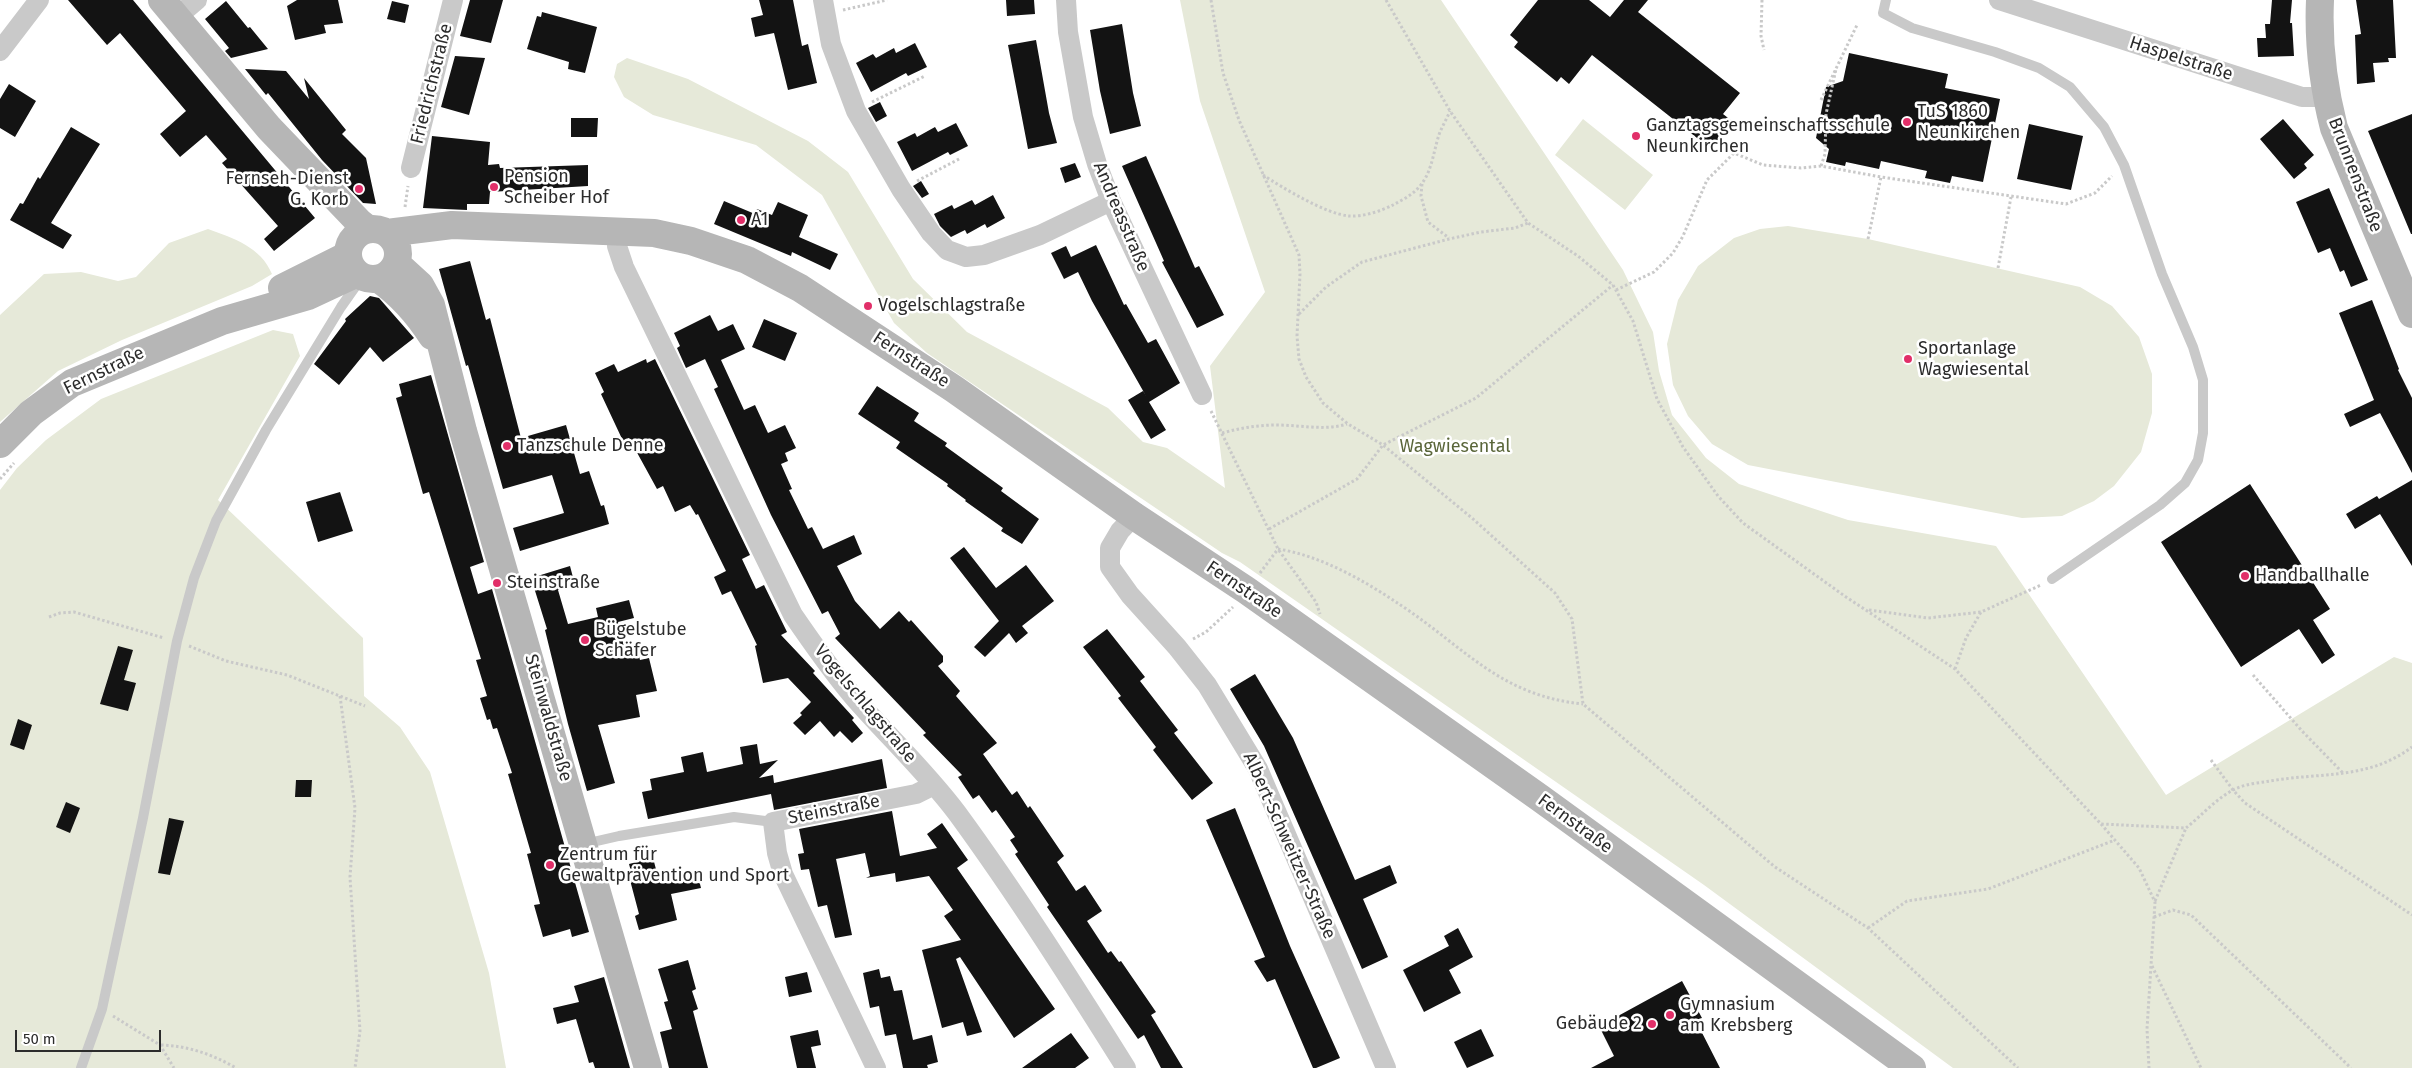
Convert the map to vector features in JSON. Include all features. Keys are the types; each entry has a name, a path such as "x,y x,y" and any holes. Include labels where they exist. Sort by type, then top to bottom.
{"main road":[{"name":"Brunnenstraße","path":"2320,0 2318,37 2326,97 2334,128 2412,314"},
{"name":"Steinwaldstraße","path":"178,6 269,128 359,222 394,290 416,313 430,334 448,368 463,430 648,1068"},
{"name":"Fernstraße","path":"10,450 31,413 72,382 222,321 375,254 527,229 616,230 654,233 691,241 746,260 800,288 954,389 1134,516 1246,590 1320,642 1540,798 1912,1068"}],"street":[{"path":"0,51 39,0"},
{"name":"Friedrichstraße","path":"411,168 453,0"},
{"name":"Andreasstraße","path":"1066,0 1068,32 1084,117 1111,202 1202,395"},
{"name":"Haspelstraße","path":"1998,0 2039,7 2302,98 2326,97"},
{"path":"824,7 831,44 856,110 901,189 931,233 947,250 966,256 984,255 1040,234 1111,202"},
{"name":"Vogelschlagstraße","path":"616,230 617,246 624,267 794,615 817,651 858,701 934,784 957,813 1064,970 1126,1068"},
{"name":"Albert-Schweitzer-Straße","path":"1134,516 1120,531 1110,548 1110,567 1130,595 1177,647 1207,685 1258,768 1386,1068"},
{"name":"Steinstraße","path":"773,822 916,794 934,784"},
{"path":"773,822 776,853 783,874 876,1068"}],"lane":[{"path":"1886,0 1883,13 1912,28 1995,52 2039,68 2070,87 2104,127 2124,165 2162,274 2193,347 2203,380 2203,433 2198,460 2186,483 2160,506 2052,578"},
{"path":"81,1068 102,1010 143,818 177,642 194,578 216,521 266,430 375,254"},
{"name":"Steinstraße","path":"584,844 734,817 773,822"}],"path":[{"path":"824,7 888,0"},
{"path":"1211,0 1223,73 1239,120 1299,255 1297,336 1299,359 1306,377 1323,404 1348,424 1383,445 1472,518 1555,593 1572,619 1583,704"},
{"path":"1386,0 1450,111 1528,223 1578,256 1613,284 1633,320 1656,399 1683,447 1718,496 1743,524 1866,610 1955,669 2101,824 2139,868 2154,902"},
{"path":"1762,0 1760,36 1764,50"},
{"path":"1820,100 1857,25"},
{"path":"1821,166 1825,154 1826,114 1836,69"},
{"path":"856,110 924,76"},
{"path":"1263,175 1316,204 1350,216 1381,211 1408,196 1422,183 1430,171 1440,132 1450,111"},
{"path":"1616,290 1654,272 1673,253 1683,236 1706,180 1734,153 1762,165 1801,168 1821,166 1881,177 2066,204 2095,193 2124,165"},
{"path":"901,189 962,158"},
{"path":"375,254 405,203 411,168"},
{"path":"1868,239 1881,177"},
{"path":"1422,183 1421,196 1428,222 1449,239"},
{"path":"1998,268 2011,197"},
{"path":"1299,314 1326,287 1362,262 1449,239 1481,232 1515,228 1528,223"},
{"path":"1268,529 1357,479 1383,445 1476,398 1613,284"},
{"path":"1202,395 1278,549 1316,602 1323,624 1320,642"},
{"path":"1222,433 1241,428 1268,426 1333,428 1348,424"},
{"path":"0,479 10,450"},
{"path":"1278,549 1294,552 1334,566 1393,601 1475,663 1511,684 1562,702 1583,704 1775,867 1868,928 2018,1068"},
{"path":"1246,590 1278,549"},
{"path":"1866,610 1928,618 1981,612 2026,593 2052,578"},
{"path":"49,618 60,613 74,612 177,642 226,661 287,675 365,706"},
{"path":"1955,669 1966,638 1981,612"},
{"path":"1177,647 1206,632 1228,613"},
{"path":"2253,674 2302,731 2344,774"},
{"path":"340,696 355,808 350,877 360,1031 355,1068"},
{"path":"2149,1068 2147,1029 2152,966 2154,902 2186,828 2233,790 2247,785 2292,777 2344,774 2375,768 2395,760 2412,747"},
{"path":"2211,760 2233,790 2252,808 2412,915"},
{"path":"2101,824 2186,828"},
{"path":"1868,928 1907,901 1988,889 2115,840"},
{"path":"2154,917 2173,910 2192,916 2351,1068"},
{"path":"2152,966 2201,1068"},
{"path":"102,1010 160,1045 174,1068"},
{"path":"160,1045 182,1046 216,1057 236,1068"}],"green space":[{"name":"Wagwiesental","path":"1180,0 1441,0 1623,270 1653,332 1659,371 1672,415 1706,458 1739,484 1848,520 1996,546 2166,795 2394,657 2412,663 2412,1068 1953,1068 1704,885 1240,562 1222,553 927,353 894,323 822,195 756,145 653,115 624,97 614,77 617,64 627,58 688,79 808,141 848,172 913,279 967,332 1108,408 1143,442 1167,448 1225,488 1210,366 1265,292 1200,101"},
{"path":"1583,119 1653,175 1625,210 1555,155"},
{"name":"Sportanlage Wagwiesental","path":"1788,226 1868,239 2080,287 2112,306 2139,337 2152,374 2152,413 2141,452 2114,486 2094,501 2062,516 2022,518 1748,465 1712,444 1688,416 1673,385 1667,344 1678,300 1698,266 1734,238 1760,229"},
{"path":"208,229 236,240 254,250 272,274 252,286 122,340 58,371 0,422 0,315 44,274 81,272 118,281 136,277 169,243"},
{"path":"273,330 293,334 300,356 218,500 363,638 364,696 400,727 430,772 489,973 506,1068 0,1068 0,490 17,468 46,440 101,399"}],"building":[{"path":"68,0 133,0 315,218 274,251 264,239 278,226 222,163 227,159 206,135 180,157 160,134 186,111 120,33 107,45"},
{"path":"297,0 338,0 343,23 324,25 326,33 295,40 287,6"},
{"path":"470,0 503,0 491,43 460,36"},
{"path":"759,0 793,0 802,46 808,44 817,83 788,90 774,33 755,37 751,18 763,15"},
{"path":"1006,0 1034,0 1035,14 1007,16"},
{"path":"1538,0 1589,0 1610,17 1624,0 1648,0 1638,12 1740,93 1723,114 1732,121 1711,149 1592,55 1569,84 1561,77 1557,82 1514,47 1518,42 1510,35"},
{"path":"2272,0 2292,0 2290,23 2292,23 2294,56 2258,57 2257,38 2266,38 2265,24 2270,24"},
{"path":"2356,0 2393,0 2396,58 2388,58 2389,62 2373,63 2375,82 2357,84 2355,35 2361,34"},
{"path":"226,1 268,49 231,58 225,51 229,48 205,19"},
{"path":"392,1 409,5 405,23 387,19"},
{"path":"542,12 597,27 585,73 568,69 569,62 527,49 537,16 541,17"},
{"path":"1122,24 1133,93 1141,126 1110,134 1100,91 1090,30"},
{"path":"1036,40 1049,113 1057,143 1028,149 1008,45"},
{"path":"915,43 927,67 908,76 906,73 871,92 856,63 873,54 876,58 894,48 896,53"},
{"name":"TuS 1860 Neunkirchen","path":"1849,53 1948,74 1945,88 2000,99 1983,182 1952,176 1950,183 1925,178 1927,171 1881,161 1879,169 1846,162 1845,166 1826,162 1829,149 1816,138 1826,87 1843,81"},
{"path":"455,56 485,58 469,115 441,107"},
{"path":"245,69 286,71 309,99 304,78 346,130 342,134 366,158 376,204 363,203 322,160 268,93 266,95"},
{"path":"9,84 36,101 15,137 0,128 0,99"},
{"path":"880,102 887,116 876,122 868,108"},
{"path":"2412,114 2412,234 2411,234 2368,131"},
{"path":"571,118 598,118 597,137 571,137"},
{"path":"2283,119 2314,155 2304,164 2307,168 2294,179 2260,139"},
{"path":"956,123 968,146 950,155 948,152 912,171 897,142 915,133 917,137 935,127 938,132"},
{"path":"2029,124 2083,136 2071,190 2017,179"},
{"path":"71,127 100,144 51,223 72,235 63,249 10,220 20,203 23,204 38,177 40,179"},
{"name":"Pension Scheiber Hof","path":"432,136 490,142 488,165 499,164 500,168 588,165 588,186 490,192 489,204 467,204 467,210 423,208"},
{"path":"1146,156 1195,268 1199,266 1224,315 1197,328 1162,262 1164,261 1122,166"},
{"path":"1075,163 1081,177 1065,183 1060,168"},
{"path":"921,181 929,194 922,198 913,186"},
{"path":"2329,188 2368,280 2351,287 2344,270 2340,272 2330,248 2318,253 2296,202"},
{"path":"993,195 1005,218 987,228 985,224 967,234 965,230 951,237 940,226 934,214 952,205 954,209 972,200 975,205"},
{"path":"724,201 755,214 757,209 772,215 778,202 808,215 799,237 838,254 830,270 792,252 791,256 714,224"},
{"path":"1096,245 1124,305 1126,304 1148,343 1156,339 1180,383 1149,402 1166,430 1151,439 1128,400 1143,391 1146,396 1092,301 1078,272 1064,279 1051,253 1066,246 1071,257"},
{"path":"470,261 486,320 490,318 521,438 566,425 580,474 589,471 601,506 604,505 609,524 520,551 513,528 564,513 552,475 503,489 439,269"},
{"path":"370,296 379,298 414,338 383,362 370,347 339,385 314,364 346,321 345,319"},
{"path":"2372,300 2398,370 2412,398 2412,473 2380,413 2350,427 2344,414 2374,400 2339,313"},
{"path":"710,315 718,331 733,324 745,349 721,360 744,410 755,405 768,433 785,425 796,448 785,453 788,461 781,464 792,489 789,490 808,529 812,527 823,549 854,535 862,554 837,566 855,601 880,629 899,611 909,622 911,620 943,656 943,662 938,666 960,691 956,696 997,743 983,754 1012,795 1017,791 1028,808 1030,806 1064,856 1057,862 1076,891 1085,885 1102,911 1087,921 1108,953 1111,951 1119,962 1121,961 1156,1012 1151,1015 1183,1068 1161,1068 1144,1035 1138,1039 1047,907 1049,905 1015,854 1018,852 1010,840 1015,837 996,810 992,813 979,795 973,799 958,777 962,775 923,735 926,733 835,638 840,634 828,611 822,614 771,515 714,389 718,387 705,359 686,368 677,348 680,346 674,333"},
{"path":"764,319 797,333 785,361 752,347"},
{"path":"646,359 647,363 655,359 750,555 742,559 756,589 764,585 787,632 781,635 815,671 813,673 854,718 852,720 863,733 852,743 840,731 834,737 820,721 805,735 793,723 802,715 800,713 811,702 788,678 763,683 755,646 757,645 731,591 722,595 714,577 726,571 698,514 696,515 690,505 675,512 663,486 657,489 629,438 623,441 601,394 604,392 595,373 614,364 618,372"},
{"path":"431,375 484,562 470,567 478,594 492,589 589,932 572,937 570,929 543,937 534,905 540,904 527,854 531,853 508,774 512,773 497,728 493,729 490,719 487,720 480,698 487,696 476,660 481,659 429,492 423,494 396,398 402,396 399,384"},
{"path":"877,386 919,413 914,421 947,443 945,446 1003,488 1001,491 1039,519 1022,544 1001,531 1003,528 965,501 947,486 948,484 896,448 900,442 858,414"},
{"path":"2412,480 2412,566 2380,514 2355,529 2346,514 2377,496 2379,499"},
{"name":"Handballhalle","path":"2250,484 2330,609 2313,620 2335,655 2322,664 2299,629 2241,667 2161,542"},
{"path":"340,492 353,531 318,542 306,502"},
{"path":"964,547 996,588 1026,565 1054,601 1022,626 1028,633 1016,643 1009,633 985,657 974,647 999,621 950,558"},
{"path":"570,566 575,585 558,590 568,624 598,617 596,608 629,600 634,618 618,622 625,651 637,648 640,660 649,658 657,691 636,695 640,717 598,725 615,783 587,791 568,724 545,630 547,629 531,578"},
{"path":"1107,629 1145,677 1140,681 1178,730 1174,733 1213,783 1192,800 1153,750 1156,747 1118,698 1121,696 1083,647"},
{"path":"118,646 133,650 124,680 136,683 128,711 100,704"},
{"path":"1255,674 1293,738 1355,880 1390,865 1397,883 1363,899 1388,957 1362,969 1264,746 1230,689"},
{"path":"18,719 32,725 24,750 10,745"},
{"path":"757,744 760,764 778,760 759,778 773,775 774,783 882,759 887,788 774,810 771,794 648,819 642,792 652,790 650,779 684,772 681,757 703,752 707,772 743,764 740,747"},
{"path":"296,780 312,780 311,797 295,797"},
{"path":"66,802 80,808 70,833 56,827"},
{"path":"1235,808 1290,946 1340,1058 1316,1068 1313,1068 1275,979 1267,982 1254,961 1265,957 1206,820"},
{"path":"892,811 900,856 937,848 927,834 942,823 968,860 957,868 1055,1009 1014,1038 960,957 956,959 982,1032 967,1036 963,1022 942,1028 922,950 961,940 944,916 953,910 929,876 896,882 895,873 866,878 870,876 865,853 836,859 852,935 835,938 827,905 818,907 809,869 801,870 798,854 804,853 799,829"},
{"path":"169,818 184,821 170,875 158,873"},
{"path":"653,858 657,873 665,871 667,878 697,872 701,888 671,894 677,920 639,930 635,916 639,914 630,880 633,879 629,864"},
{"path":"1458,928 1473,957 1449,970 1461,993 1424,1012 1403,970 1449,946 1444,936"},
{"path":"688,960 696,989 692,991 698,1009 693,1011 708,1068 669,1068 660,1032 672,1029 664,1002 668,1001 658,969"},
{"path":"879,969 881,978 890,976 894,991 902,990 913,1040 932,1035 938,1062 927,1065 928,1068 903,1068 896,1034 885,1036 879,1006 870,1008 863,973"},
{"path":"807,972 812,992 789,997 785,977"},
{"path":"604,977 630,1068 595,1068 593,1062 589,1063 576,1019 557,1024 553,1008 579,1002 574,986"},
{"name":"Gebäude 2","path":"1682,981 1702,1018 1696,1021 1720,1068 1591,1068 1614,1056 1601,1030 1609,1026 1607,1022"},
{"path":"1481,1029 1494,1056 1467,1068 1454,1042"},
{"path":"818,1030 821,1045 811,1047 816,1068 797,1068 790,1036"},
{"path":"1071,1033 1089,1058 1075,1068 1022,1068"}],"place":[{"name":"TuS 1860 Neunkirchen","path":"1907,122"},
{"name":"Ganztagsgemeinschaftsschule Neunkirchen","path":"1636,136"},
{"name":"Pension Scheiber Hof","path":"494,187"},
{"name":"Fernseh-Dienst G. Korb","path":"359,189"},
{"name":"A1","path":"741,220"},
{"name":"Vogelschlagstraße","path":"868,306"},
{"name":"Sportanlage Wagwiesental","path":"1908,359"},
{"name":"Tanzschule Denne","path":"507,446"},
{"name":"Handballhalle","path":"2245,576"},
{"name":"Steinstraße","path":"497,583"},
{"name":"Bügelstube Schäfer","path":"585,640"},
{"name":"Zentrum für Gewaltprävention und Sport","path":"550,865"},
{"name":"Gymnasium am Krebsberg","path":"1670,1015"},
{"name":"Gebäude 2","path":"1652,1024"}]}
